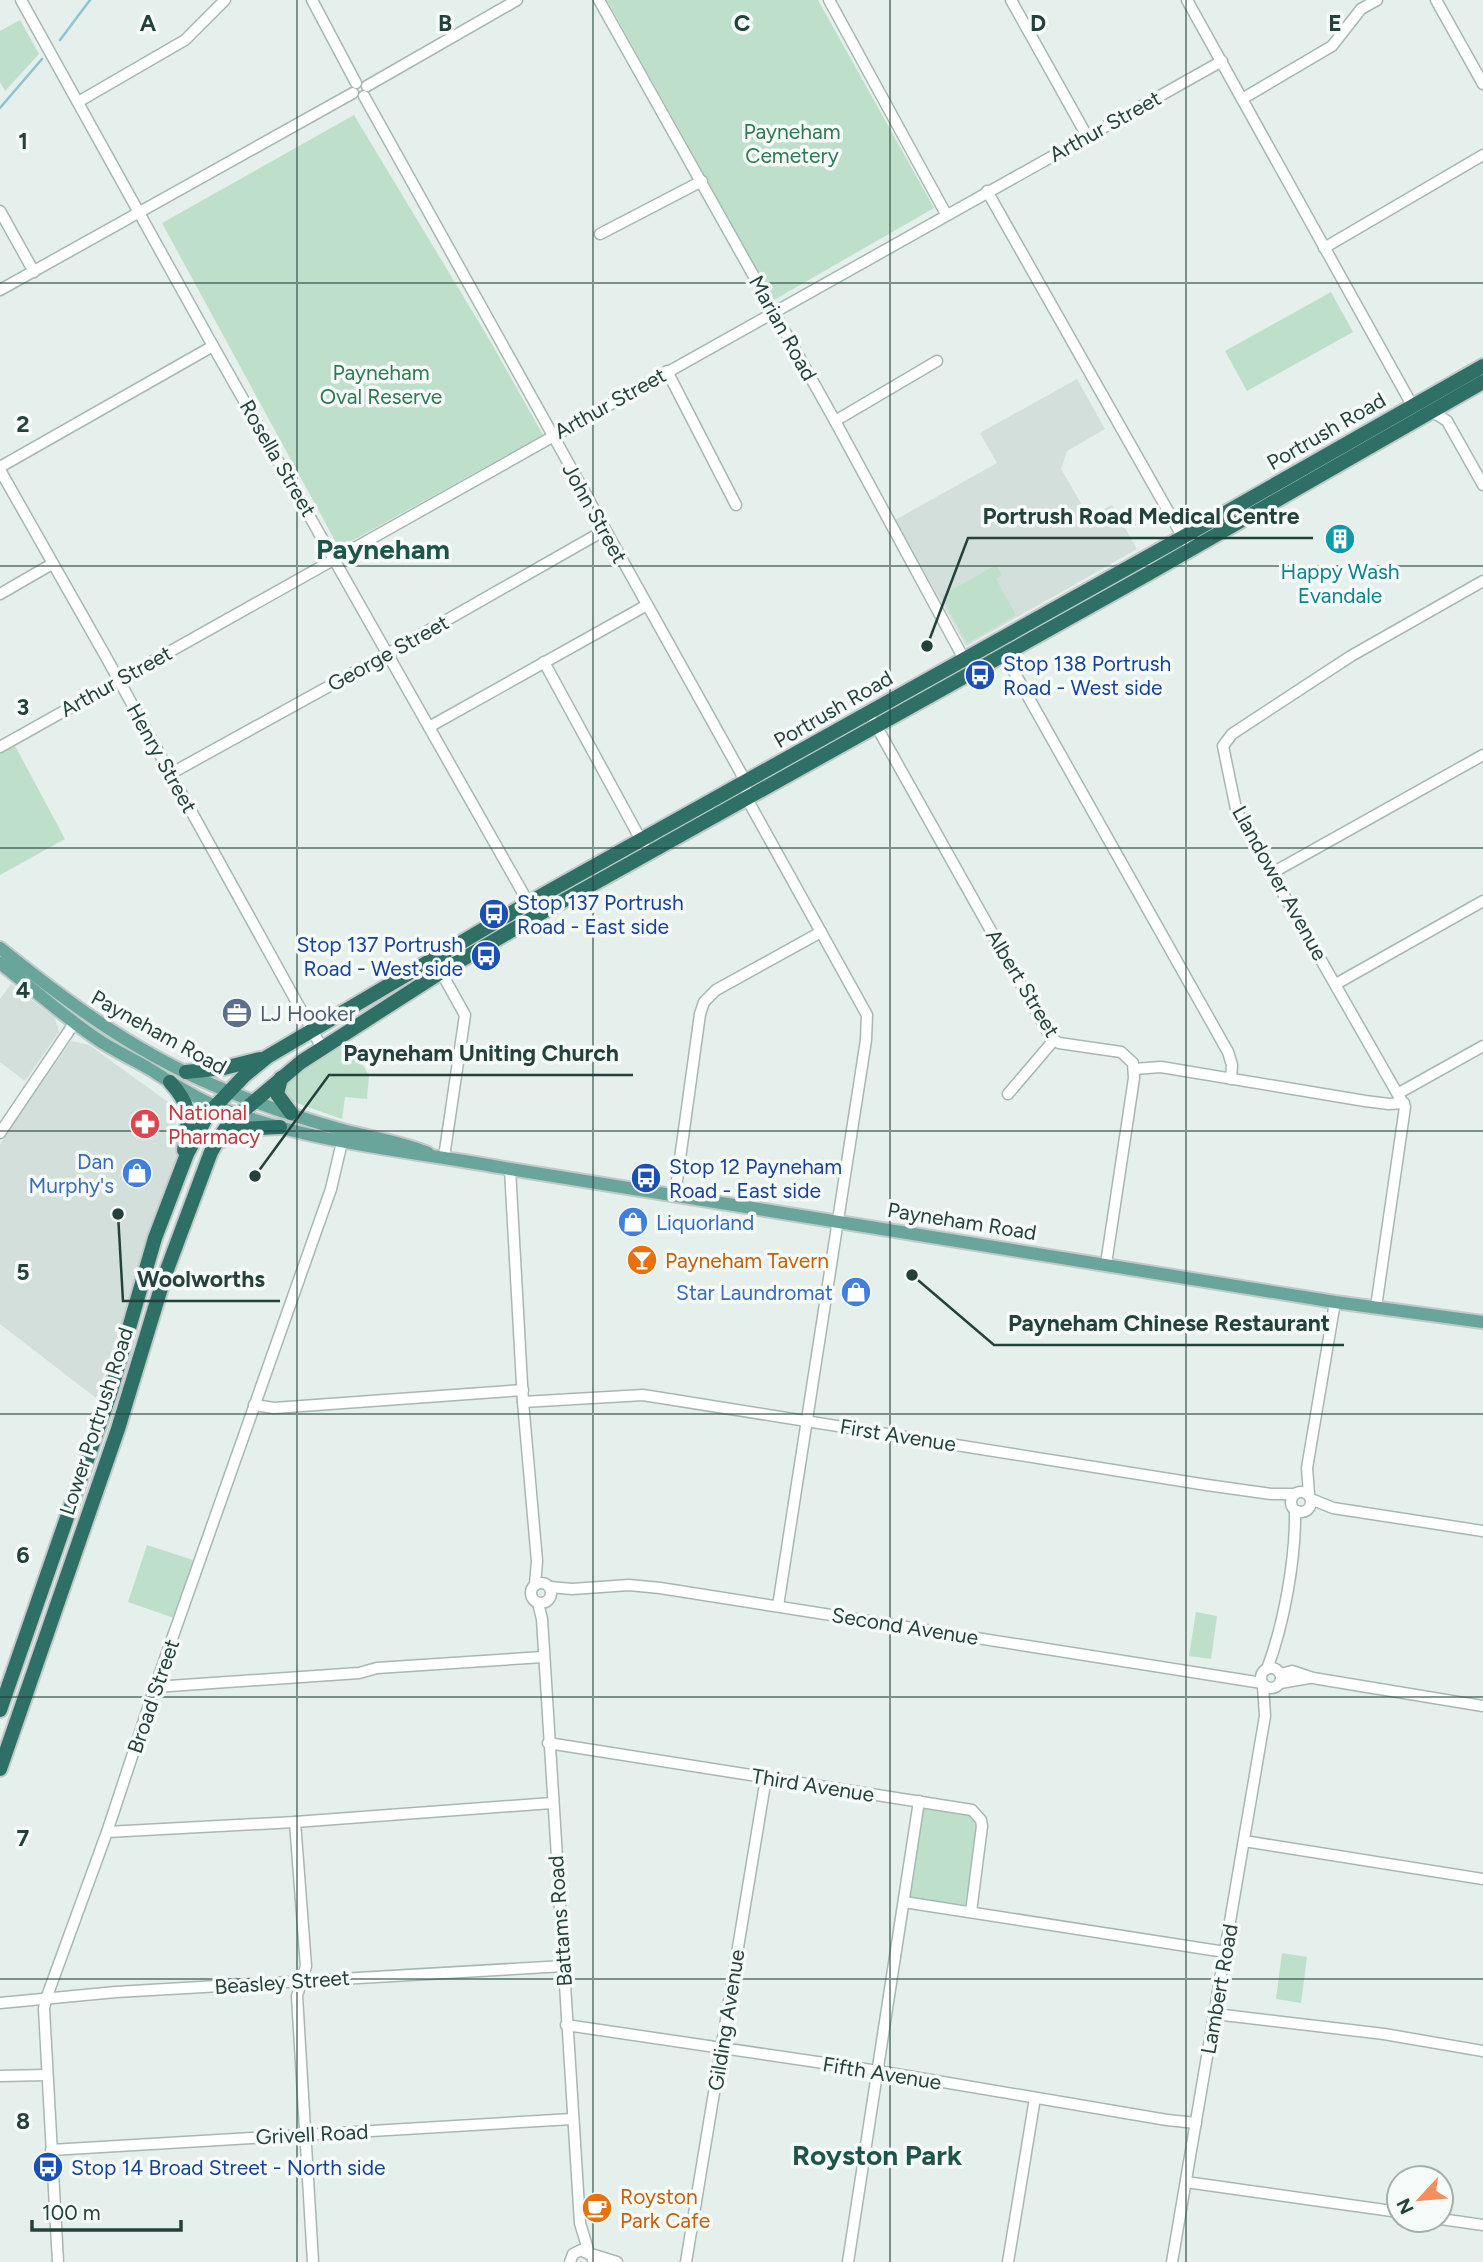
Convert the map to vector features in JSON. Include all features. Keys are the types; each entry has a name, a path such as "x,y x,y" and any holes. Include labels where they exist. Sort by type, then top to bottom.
{"highway":[{"name":"Portrush Road","path":"216,1106 245,1075 267,1057 872,719 1004,654 1412,405 1483,366"},
{"name":"Portrush Road","path":"872,719 964,659 1394,435 1483,382"},
{"path":"1394,435 1412,405 1441,407"},
{"name":"Portrush Road","path":"254,1100 322,1048 441,972 532,909"},
{"path":"186,1072 224,1068 267,1057"},
{"path":"281,1078 276,1094 291,1113"},
{"path":"170,1082 182,1096 187,1108 181,1168"},
{"name":"Lower Portrush Road","path":"0,1769 118,1429 134,1371 173,1255 211,1152 230,1122 254,1100"},
{"name":"Lower Portrush Road","path":"0,1710 110,1394 155,1238 181,1168 200,1127 216,1106"},
{"path":"216,1144 240,1129 280,1127"},
{"path":"118,1429 110,1394 124,1385 134,1371"},
{"path":"0,1718 21,1703"},
{"path":"0,1728 6,1749"}],"main road":[{"name":"Payneham Road","path":"0,948 73,1006 130,1042 186,1072 229,1092 291,1113 439,1156"},
{"name":"Payneham Road","path":"0,963 98,1040 216,1106 280,1127 413,1155 439,1156 1335,1302 1483,1322"}],"street":[{"name":"Rosella Street","path":"21,0 532,909"},
{"path":"78,102 185,40 225,0"},
{"name":"John Street","path":"312,0 647,605 868,1020 840,1221 778,1606"},
{"path":"0,290 517,0"},
{"name":"Marian Road","path":"599,0 835,421 964,659"},
{"path":"829,0 946,214"},
{"path":"1011,0 1087,136"},
{"path":"1187,0 1412,405"},
{"path":"1242,99 1332,46 1361,9 1377,0"},
{"path":"1436,0 1483,84"},
{"name":"Arthur Street","path":"0,747 1222,61"},
{"path":"1324,248 1483,155"},
{"path":"600,234 702,181"},
{"path":"987,191 1186,544"},
{"path":"0,211 34,272"},
{"path":"0,468 214,346"},
{"path":"835,421 937,361"},
{"path":"667,371 736,505"},
{"path":"1441,407 1483,485"},
{"name":"Henry Street","path":"0,468 322,1048"},
{"name":"George Street","path":"170,774 605,530"},
{"path":"0,594 52,564"},
{"name":"Llandower Avenue","path":"1401,1098 1236,809 1223,746 1227,739 1351,656 1483,581"},
{"path":"429,727 647,605"},
{"path":"1004,654 1228,1052 1233,1065 1231,1079"},
{"path":"544,662 645,847"},
{"name":"Albert Street","path":"872,719 1054,1040 1121,1052 1129,1058 1134,1069"},
{"path":"1272,873 1483,755"},
{"path":"1336,984 1483,901"},
{"path":"675,1195 700,1014 704,1002 716,990 821,932"},
{"path":"439,1156 465,1015 441,972"},
{"path":"0,1133 75,1022"},
{"path":"1008,1094 1054,1040"},
{"path":"1106,1264 1134,1069 1161,1068 1389,1104 1483,1046"},
{"path":"1376,1307 1406,1113 1401,1098"},
{"name":"Broad Street","path":"58,2262 44,2009 46,1999 107,1832 155,1687 331,1189 342,1142"},
{"path":"510,1169 523,1402 537,1561 546,1594 532,1597 530,1593 534,1585 537,1561"},
{"name":"Lambert Road","path":"1172,2262 1265,1716 1279,1679 1278,1641 1296,1536 1308,1503 1307,1468 1335,1302"},
{"path":"254,1405 274,1408 523,1390"},
{"name":"First Avenue","path":"523,1402 635,1394 1271,1494 1294,1500"},
{"name":"Lambert Road","path":"1296,1536 1294,1500 1307,1468"},
{"path":"1294,1500 1483,1531"},
{"path":"1294,1500 1308,1503"},
{"name":"Second Avenue","path":"534,1585 540,1582 546,1594 572,1589 629,1585 1237,1678 1263,1678"},
{"name":"Battams Road","path":"546,1594 542,1619 543,1657 572,2119 580,2223 591,2256"},
{"name":"Lambert Road","path":"1265,1716 1263,1678 1278,1641"},
{"path":"155,1687 543,1657"},
{"path":"1279,1679 1275,1669 1263,1678 1268,1688 1279,1679 1313,1678 1483,1706"},
{"name":"Third Avenue","path":"548,1743 972,1810 981,1820 982,1833 971,1912"},
{"name":"Gilding Avenue","path":"687,2262 766,1778"},
{"path":"848,2262 919,1801"},
{"path":"107,1832 552,1804"},
{"path":"295,1822 306,1966 296,1996 313,2262"},
{"path":"1244,1841 1483,1879"},
{"path":"904,1902 1225,1952"},
{"name":"Beasley Street","path":"0,2003 116,1992 564,1966"},
{"path":"1215,2014 1384,2035 1483,2051"},
{"name":"Fifth Avenue","path":"566,2025 878,2071 1196,2123"},
{"path":"0,2076 47,2074"},
{"path":"1007,2262 1035,2098"},
{"name":"Grivell Road","path":"51,2150 572,2119"},
{"path":"1186,2182 1385,2210"},
{"path":"1455,2221 1483,2225"},
{"name":"Battams Road","path":"570,2260 580,2223"},
{"path":"570,2260 581,2250 591,2256 617,2262"}],"shaded area":[{"path":"1077,379 1105,429 1067,451 1061,469 1089,517 1112,505 1137,549 966,646 895,520 997,463 980,433"},
{"path":"11,984 55,1018 59,1032 25,1081 0,1062 0,999"},
{"path":"71,1041 89,1045 175,1107 177,1157 96,1398 0,1324 0,1144"}],"green space":[{"name":"Payneham Cemetery","path":"607,0 818,0 934,208 774,300"},
{"path":"20,20 39,54 5,91 0,82 0,31"},
{"name":"Payneham Oval Reserve","path":"354,115 489,339 543,435 339,548 162,223"},
{"path":"1331,292 1353,332 1247,391 1225,351"},
{"path":"996,565 1002,575 996,579 1016,615 967,643 941,596"},
{"path":"14,744 65,839 0,875 0,752"},
{"path":"349,1039 369,1076 367,1099 345,1097 342,1119 288,1100 284,1095 284,1082"},
{"path":"147,1545 193,1560 174,1618 128,1602"},
{"path":"1196,1612 1217,1616 1211,1659 1189,1656"},
{"path":"919,1801 959,1806 981,1820 971,1912 904,1902"},
{"path":"1282,1953 1307,1957 1301,2003 1276,1999"}],"waterway":[{"path":"60,40 90,0"},
{"path":"0,108 42,59"}],"place":[{"name":"Happy Wash Evandale","path":"1340,539"},
{"name":"Portrush Road Medical Centre","path":"927,646"},
{"name":"Stop 138 Portrush Road - West side","path":"980,675"},
{"name":"Stop 137 Portrush Road - East side","path":"494,914"},
{"name":"Stop 137 Portrush Road - West side","path":"486,956"},
{"name":"LJ Hooker","path":"237,1013"},
{"name":"National Pharmacy","path":"145,1124"},
{"name":"Dan Murphy's","path":"137,1173"},
{"name":"Payneham Uniting Church","path":"255,1176"},
{"name":"Stop 12 Payneham Road - East side","path":"646,1178"},
{"name":"Woolworths","path":"118,1214"},
{"name":"Liquorland","path":"633,1222"},
{"name":"Payneham Tavern","path":"642,1260"},
{"name":"Payneham Chinese Restaurant","path":"912,1275"},
{"name":"Star Laundromat","path":"856,1292"},
{"name":"Stop 14 Broad Street - North side","path":"48,2167"},
{"name":"Royston Park Cafe","path":"597,2208"}],"district":[{"name":"Payneham","path":"383,549"},
{"name":"Royston Park","path":"877,2155"}]}
